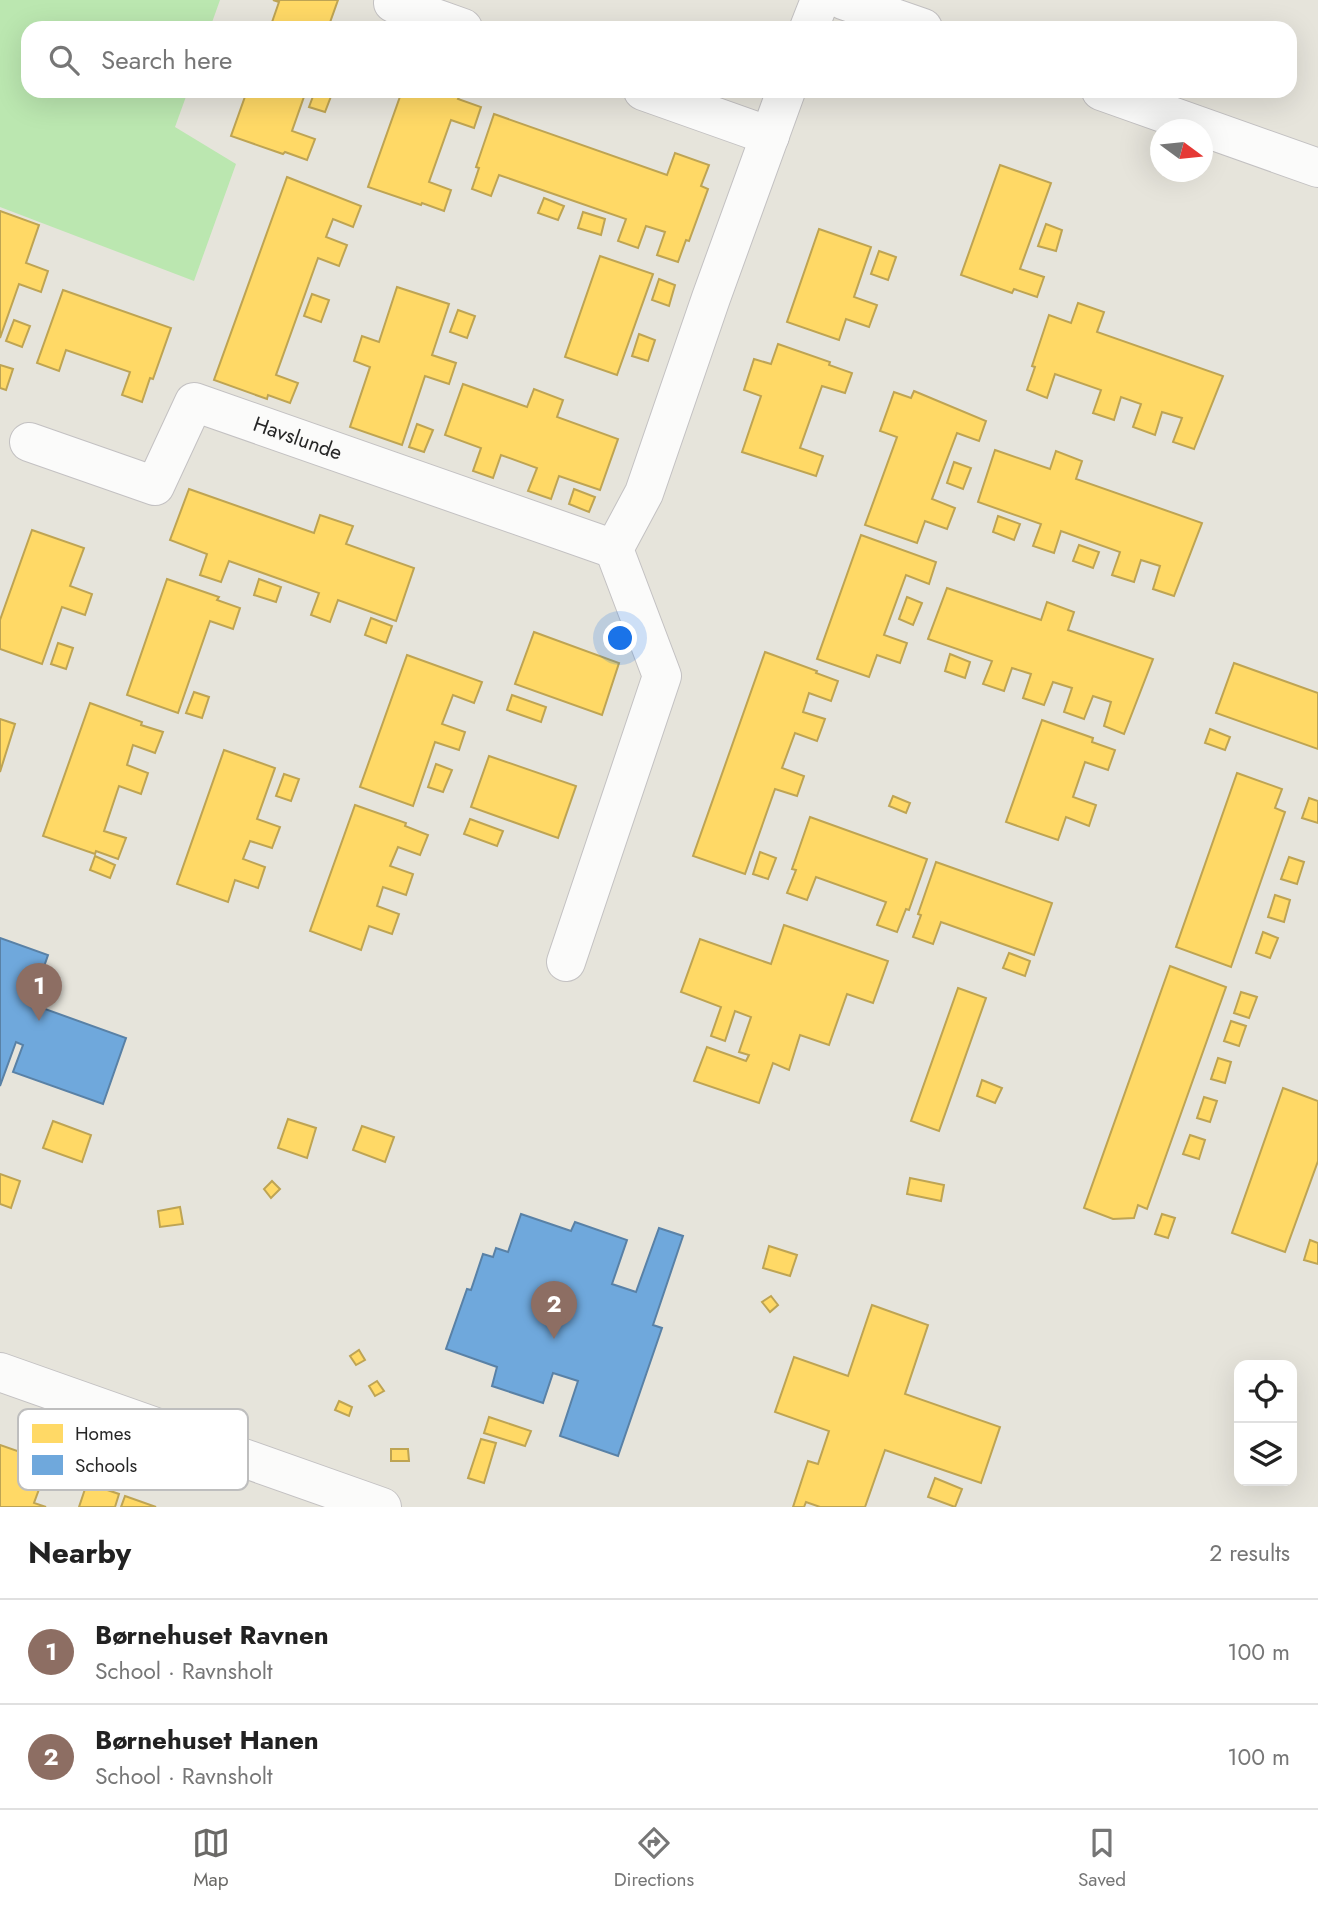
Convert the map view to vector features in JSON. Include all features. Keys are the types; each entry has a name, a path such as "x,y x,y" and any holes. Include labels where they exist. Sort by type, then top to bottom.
{"street":[{"path":"812,21 820,0"},
{"path":"843,0 903,21"},
{"path":"393,3 443,21"},
{"path":"663,98 770,136"},
{"path":"566,962 662,676 614,550 644,493 784,98"},
{"path":"1121,98 1318,168"},
{"name":"Havslunde","path":"29,442 155,486 194,401 614,550"},
{"path":"0,1372 105,1409"},
{"path":"248,1460 382,1507"}],"green space":[{"path":"0,0 220,0 212,21 21,21 21,98 185,98 175,127 236,164 194,281 0,207"}],"building: Homes":[{"path":"273,0 338,0 330,21 272,21 279,2"},
{"path":"245,98 304,98 292,131 315,139 307,160 231,136"},
{"path":"312,98 330,98 325,112 309,107"},
{"path":"400,98 458,98 481,107 474,128 451,120 429,182 451,190 444,211 368,187"},
{"path":"494,114 667,175 675,153 709,165 701,186 708,189 689,241 686,240 678,262 657,255 665,232 646,226 638,248 618,241 626,219 499,175 491,196 472,189 479,168 476,167"},
{"path":"1000,165 1051,183 1020,269 1044,277 1037,297 1014,289 1012,293 961,275"},
{"path":"287,177 361,206 353,227 333,219 326,237 347,245 339,266 318,258 276,375 298,383 290,403 268,395 267,399 214,380"},
{"path":"544,198 564,206 558,220 538,213"},
{"path":"0,211 39,225 26,263 48,271 41,292 19,284 0,338"},
{"path":"583,212 605,219 601,235 578,228"},
{"path":"1046,224 1062,230 1056,251 1038,246"},
{"path":"819,229 871,247 854,297 877,305 869,327 846,319 839,340 787,322"},
{"path":"879,251 896,257 888,280 871,274"},
{"path":"600,256 653,274 617,375 565,357"},
{"path":"659,279 675,285 669,306 652,300"},
{"path":"397,287 449,304 432,355 456,363 449,384 425,376 402,445 350,427 370,367 354,361 362,336 379,342"},
{"path":"63,290 171,328 142,402 122,395 130,372 66,350 59,371 37,363"},
{"path":"312,294 329,300 321,322 304,316"},
{"path":"1078,303 1104,312 1097,332 1223,376 1194,449 1173,442 1182,418 1162,412 1155,435 1133,427 1141,404 1121,397 1114,420 1093,413 1101,390 1055,374 1047,398 1027,390 1049,315 1071,323"},
{"path":"458,310 475,316 467,338 450,332"},
{"path":"14,320 30,326 22,347 6,341"},
{"path":"639,334 655,340 648,361 632,356"},
{"path":"778,344 830,362 829,365 852,373 845,393 822,386 800,448 823,456 816,476 742,452 761,396 744,390 754,359 771,364"},
{"path":"0,365 13,369 6,390 0,388"},
{"path":"463,384 527,407 534,389 563,400 557,417 618,439 600,490 559,476 551,499 528,491 537,468 501,455 493,478 473,471 481,448 445,435"},
{"path":"914,391 986,421 979,441 957,433 932,499 955,508 947,529 925,521 917,543 865,525 897,437 880,431 894,392 911,398"},
{"path":"417,424 433,430 424,452 409,447"},
{"path":"995,450 1050,469 1056,451 1082,461 1076,479 1202,523 1174,596 1153,589 1160,566 1141,560 1134,582 1112,575 1120,552 1061,531 1054,553 1033,546 1041,524 978,502"},
{"path":"954,462 971,468 963,489 947,483"},
{"path":"189,489 314,533 320,515 353,526 346,544 414,568 396,621 338,600 330,622 311,615 319,593 229,561 221,582 200,575 207,554 170,540"},
{"path":"574,489 595,497 589,512 569,504"},
{"path":"998,516 1020,524 1014,540 993,532"},
{"path":"32,530 84,548 70,586 92,594 85,615 62,607 42,664 0,649 0,620"},
{"path":"861,535 936,562 929,584 906,575 884,635 907,643 900,663 877,655 869,677 817,659"},
{"path":"1079,545 1099,552 1093,568 1073,561"},
{"path":"167,579 219,597 217,600 240,608 233,629 210,621 178,713 127,695"},
{"path":"259,579 281,587 276,602 254,595"},
{"path":"947,588 1041,620 1047,602 1074,612 1068,630 1153,659 1124,734 1104,726 1111,702 1093,696 1084,719 1064,712 1072,688 1053,682 1044,705 1023,698 1031,674 1012,668 1004,691 983,684 992,661 928,639"},
{"path":"907,597 922,603 913,625 899,619"},
{"path":"371,618 392,626 386,643 365,635"},
{"path":"534,632 619,663 602,715 515,684"},
{"path":"58,643 73,648 66,669 51,664"},
{"path":"765,652 838,681 831,701 809,693 803,712 825,719 817,741 795,733 782,768 804,776 797,796 775,789 745,874 693,856"},
{"path":"950,654 970,662 965,678 945,671"},
{"path":"407,655 482,682 474,703 453,695 442,724 465,732 459,750 435,742 413,806 360,787"},
{"path":"1234,663 1318,693 1318,749 1216,713"},
{"path":"194,692 209,697 202,718 186,713"},
{"path":"512,695 546,707 541,722 507,710"},
{"path":"90,703 163,732 155,753 133,745 127,765 148,773 141,794 119,786 104,831 126,838 118,859 43,836"},
{"path":"0,719 15,724 0,772"},
{"path":"1042,720 1093,738 1092,742 1115,750 1108,770 1085,762 1073,797 1096,805 1089,826 1066,817 1058,840 1006,822"},
{"path":"1210,729 1230,737 1225,750 1205,743"},
{"path":"224,750 275,768 257,819 280,827 272,848 250,841 243,859 265,867 258,888 235,880 228,902 177,884"},
{"path":"489,756 576,786 558,838 471,807"},
{"path":"436,764 452,770 443,792 428,787"},
{"path":"1237,773 1282,789 1275,808 1285,812 1231,967 1176,947"},
{"path":"284,774 299,779 291,801 276,796"},
{"path":"893,796 910,803 906,813 889,806"},
{"path":"1309,798 1318,801 1318,823 1302,818"},
{"path":"355,805 406,823 405,826 428,835 420,855 398,847 390,866 413,874 406,895 383,887 377,906 399,914 392,934 369,926 361,950 310,931"},
{"path":"810,817 927,859 909,910 906,909 897,932 877,925 886,902 816,877 807,900 787,893 796,870 792,869"},
{"path":"470,819 503,831 497,846 464,834"},
{"path":"760,852 776,858 768,879 753,874"},
{"path":"95,856 115,865 110,878 90,870"},
{"path":"1289,857 1304,862 1297,884 1281,879"},
{"path":"936,862 1052,903 1034,955 941,922 933,944 913,937"},
{"path":"1275,895 1290,900 1284,922 1268,917"},
{"path":"784,925 888,961 873,1003 847,994 829,1045 800,1035 789,1070 773,1063 759,1103 694,1081 707,1047 746,1061 749,1055 739,1052 751,1017 735,1011 725,1041 711,1036 721,1007 681,992 700,939 771,964"},
{"path":"1263,932 1278,938 1270,958 1256,953"},
{"path":"1009,953 1030,961 1025,976 1003,968"},
{"path":"1170,966 1226,987 1147,1209 1138,1205 1134,1218 1113,1219 1084,1208"},
{"path":"958,988 986,998 939,1131 911,1121"},
{"path":"1241,992 1257,997 1249,1018 1234,1013"},
{"path":"1231,1021 1246,1026 1239,1046 1224,1041"},
{"path":"1218,1058 1231,1062 1225,1083 1211,1079"},
{"path":"982,1080 1002,1088 995,1103 977,1096"},
{"path":"1283,1088 1318,1101 1318,1161 1285,1252 1232,1233"},
{"path":"1204,1097 1217,1101 1210,1122 1197,1118"},
{"path":"288,1119 316,1128 307,1158 278,1148"},
{"path":"53,1121 91,1135 82,1162 43,1148"},
{"path":"362,1126 394,1137 385,1162 353,1150"},
{"path":"1190,1135 1205,1140 1199,1159 1183,1154"},
{"path":"0,1174 20,1181 11,1208 0,1204"},
{"path":"910,1178 944,1185 941,1201 907,1194"},
{"path":"272,1181 280,1189 271,1198 264,1189"},
{"path":"180,1207 183,1224 160,1227 158,1211"},
{"path":"1162,1214 1175,1218 1168,1238 1155,1234"},
{"path":"1310,1240 1318,1243 1318,1264 1304,1260"},
{"path":"769,1246 797,1255 790,1276 763,1268"},
{"path":"771,1296 778,1305 770,1312 762,1302"},
{"path":"872,1305 928,1325 905,1394 1000,1427 981,1483 885,1450 865,1507 820,1507 806,1502 804,1507 793,1507 808,1461 818,1464 829,1431 775,1412 794,1357 848,1376"},
{"path":"359,1350 365,1360 356,1365 350,1356"},
{"path":"377,1381 384,1391 375,1396 369,1386"},
{"path":"339,1401 352,1407 349,1416 335,1410"},
{"path":"489,1417 531,1431 525,1446 484,1433"},
{"path":"481,1439 496,1443 484,1483 468,1478"},
{"path":"0,1445 18,1451 18,1490 39,1490 34,1503 46,1507 0,1507"},
{"path":"391,1449 408,1449 409,1461 391,1461"},
{"path":"935,1478 962,1489 955,1507 928,1497"},
{"path":"85,1490 107,1490 119,1494 115,1507 79,1507"},
{"path":"125,1496 156,1507 121,1507"}],"building: Schools":[{"path":"0,938 48,955 31,1004 126,1038 103,1104 13,1072 23,1045 16,1042 0,1086"},
{"path":"521,1214 571,1231 575,1222 627,1240 612,1284 636,1292 659,1228 683,1236 653,1325 662,1328 618,1456 560,1436 578,1381 553,1373 543,1403 492,1386 497,1367 446,1349 467,1289 471,1290 483,1254 493,1257 496,1248 508,1252"}],"place":[{"name":"Børnehuset Ravnen","path":"39,1021"},
{"name":"Børnehuset Hanen","path":"554,1339"}]}
